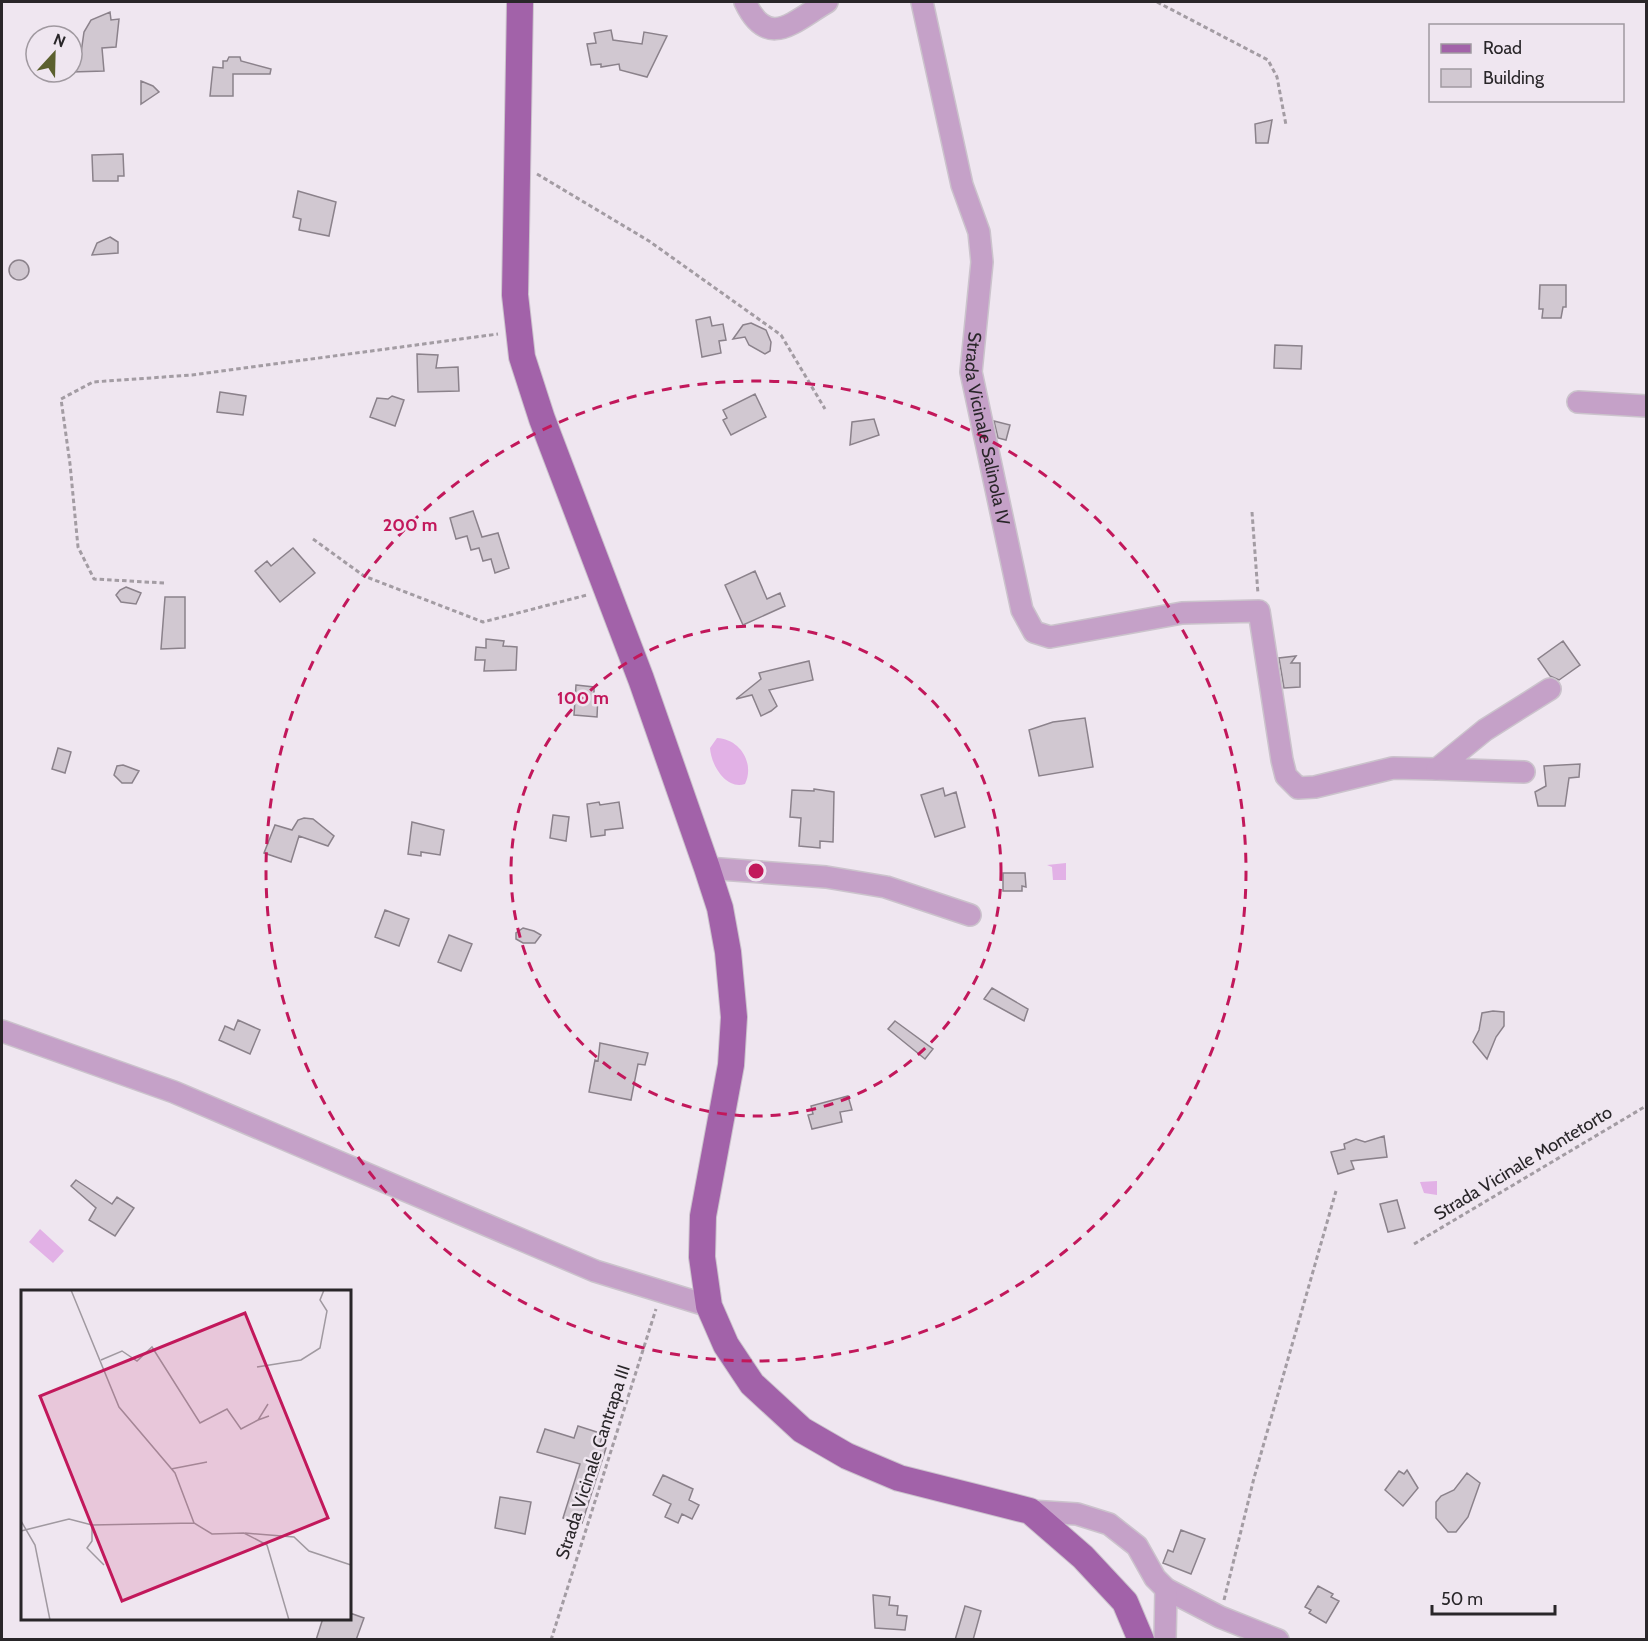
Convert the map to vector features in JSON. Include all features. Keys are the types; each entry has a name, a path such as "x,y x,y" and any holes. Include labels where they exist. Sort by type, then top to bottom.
{"main road":[{"path":"520,2 516,295 522,357 542,419 608,590 707,868 720,908 728,952 734,1017 731,1065 703,1216 702,1257 709,1306 726,1345 752,1384 802,1430 847,1456 899,1478 1030,1511 1083,1557 1125,1602 1141,1640"}],"street":[{"path":"745,2 758,24 769,30 780,29 828,2"},
{"name":"Strada Vicinale Salinola IV","path":"922,2 962,185 979,232 982,262 971,372 1022,610 1034,632 1050,637 1182,613 1259,611"},
{"path":"1578,402 1647,406"},
{"path":"1259,611 1284,768 1286,776 1298,788 1315,787 1393,768 1524,772"},
{"path":"1437,769 1485,730 1550,689"},
{"path":"707,868 826,877 886,887 970,915"},
{"path":"2,1034 174,1092 595,1271 709,1306"},
{"path":"1030,1511 1077,1514 1109,1524 1137,1546 1155,1578 1166,1589 1220,1617 1278,1640"},
{"path":"1165,1640 1166,1589"}],"path":[{"path":"1157,2 1268,60 1277,77 1286,124"},
{"path":"517,162 649,241 781,335 825,409"},
{"path":"164,583 94,579 78,547 61,399 93,382 192,375 494,333 520,337"},
{"path":"1252,512 1259,611"},
{"path":"313,539 364,576 483,622 608,590"},
{"name":"Strada Vicinale Montetorto","path":"1414,1244 1647,1106"},
{"path":"1220,1617 1257,1467 1336,1191"},
{"name":"Strada Vicinale Cantrapa III","path":"551,1640 661,1293"}],"shaded area":[{"path":"717,738 725,739 739,747 747,760 748,776 745,784 738,785 726,780 713,762 710,748"},
{"path":"1066,863 1066,880 1053,880 1052,867 1047,865"},
{"path":"1437,1181 1437,1195 1424,1193 1420,1182"},
{"path":"40,1229 64,1251 53,1263 29,1242"}],"building":[{"path":"110,12 111,20 119,19 116,47 102,48 104,71 84,72 84,32 91,20"},
{"path":"611,30 613,40 642,44 644,32 667,36 647,77 620,70 619,64 601,67 601,64 591,65 587,44 596,43 594,33"},
{"path":"229,57 240,57 241,61 271,69 270,74 233,74 233,96 210,96 213,67 223,68 223,61 227,61"},
{"path":"141,81 153,86 159,92 141,104"},
{"path":"1272,120 1268,143 1256,143 1255,124"},
{"path":"123,154 124,176 118,176 118,181 93,181 92,155"},
{"path":"298,191 336,202 329,236 299,230 301,219 293,217"},
{"path":"110,237 118,242 118,253 92,255 97,243"},
{"path":"19,260 26,263 29,270 26,277 19,280 12,277 9,270 12,263"},
{"path":"1540,285 1566,285 1566,307 1563,307 1561,318 1542,318 1543,309 1539,309"},
{"path":"710,317 712,326 723,324 726,340 719,341 721,353 702,357 696,320"},
{"path":"751,323 766,330 771,342 770,351 765,354 749,345 745,337 733,339 743,325"},
{"path":"1275,345 1302,346 1301,369 1274,368"},
{"path":"417,354 438,355 436,368 458,367 459,391 418,392"},
{"path":"220,392 246,396 243,415 217,412"},
{"path":"755,394 766,417 731,435 723,420 727,418 723,410"},
{"path":"392,396 404,400 395,426 370,417 377,398 388,399"},
{"path":"874,419 879,435 850,445 852,422"},
{"path":"994,421 1010,425 1006,440 998,438"},
{"path":"473,511 482,537 498,533 509,568 495,573 491,559 483,561 479,548 471,550 467,536 456,539 450,518"},
{"path":"293,548 315,573 280,602 255,571 267,561 271,566"},
{"path":"755,571 767,599 780,593 785,606 743,625 725,585"},
{"path":"126,587 141,593 136,604 121,602 116,595"},
{"path":"165,597 185,597 185,648 161,649"},
{"path":"486,639 504,641 503,646 517,647 516,670 484,671 485,660 475,660 476,647 486,648"},
{"path":"1563,641 1580,665 1559,680 1550,676 1538,659"},
{"path":"1296,656 1291,663 1300,663 1300,687 1284,688 1279,658"},
{"path":"809,661 813,680 769,690 777,706 771,711 761,716 752,695 736,699 761,679 759,673"},
{"path":"576,685 594,687 594,695 598,694 597,717 574,715"},
{"path":"1085,718 1093,767 1039,776 1029,730 1053,722"},
{"path":"58,748 71,752 65,773 52,769"},
{"path":"1580,764 1579,777 1569,778 1565,806 1538,806 1535,792 1546,786 1544,766"},
{"path":"123,765 139,771 132,783 122,783 114,775 117,766"},
{"path":"943,788 945,796 956,792 965,827 935,837 921,795"},
{"path":"814,789 834,792 833,842 820,841 820,848 799,846 801,818 790,817 792,790 814,791"},
{"path":"599,802 600,805 619,802 623,828 605,830 605,835 591,837 587,804"},
{"path":"553,815 569,817 566,841 550,838"},
{"path":"313,819 334,836 328,846 299,836 291,862 264,853 275,825 292,830 298,820"},
{"path":"412,822 444,830 440,855 421,852 421,856 408,854"},
{"path":"1003,873 1025,873 1026,887 1022,886 1022,891 1003,891"},
{"path":"385,910 409,919 399,946 375,937"},
{"path":"523,928 541,935 535,943 523,943 516,939 516,933"},
{"path":"449,935 472,944 461,971 438,962"},
{"path":"992,988 1028,1009 1024,1021 984,999"},
{"path":"1504,1012 1504,1026 1496,1037 1487,1059 1473,1042 1479,1030 1482,1013"},
{"path":"238,1020 260,1030 250,1054 219,1040 225,1026 234,1030"},
{"path":"895,1021 933,1049 925,1059 888,1029"},
{"path":"600,1043 648,1053 645,1065 638,1064 631,1100 589,1092 595,1060 598,1061"},
{"path":"848,1096 852,1110 840,1112 842,1122 812,1129 808,1115 813,1114 811,1106"},
{"path":"1384,1136 1387,1157 1351,1161 1354,1169 1338,1174 1331,1152 1345,1149 1344,1144 1356,1139 1365,1142"},
{"path":"76,1180 112,1204 117,1197 134,1208 115,1236 89,1220 96,1208 71,1186"},
{"path":"1397,1200 1405,1228 1388,1232 1380,1204"},
{"path":"578,1426 603,1434 599,1446 606,1448 582,1523 563,1518 580,1464 537,1452 545,1429 574,1438"},
{"path":"1407,1470 1418,1488 1403,1506 1385,1490 1399,1471 1404,1474"},
{"path":"1467,1473 1480,1483 1468,1517 1456,1532 1448,1532 1436,1518 1436,1502 1441,1496 1454,1490"},
{"path":"663,1475 693,1489 689,1500 699,1505 692,1519 682,1514 678,1523 665,1517 671,1504 653,1495"},
{"path":"500,1497 531,1502 525,1534 495,1528"},
{"path":"1181,1530 1205,1539 1191,1574 1163,1563 1168,1550 1173,1552"},
{"path":"1318,1586 1333,1594 1331,1597 1339,1601 1326,1623 1309,1613 1311,1610 1305,1607"},
{"path":"873,1595 890,1597 889,1605 898,1606 897,1615 907,1616 905,1630 875,1628"},
{"path":"965,1606 981,1611 973,1640 955,1640"},
{"path":"351,1613 364,1618 356,1640 316,1640 322,1620 351,1620"}]}
